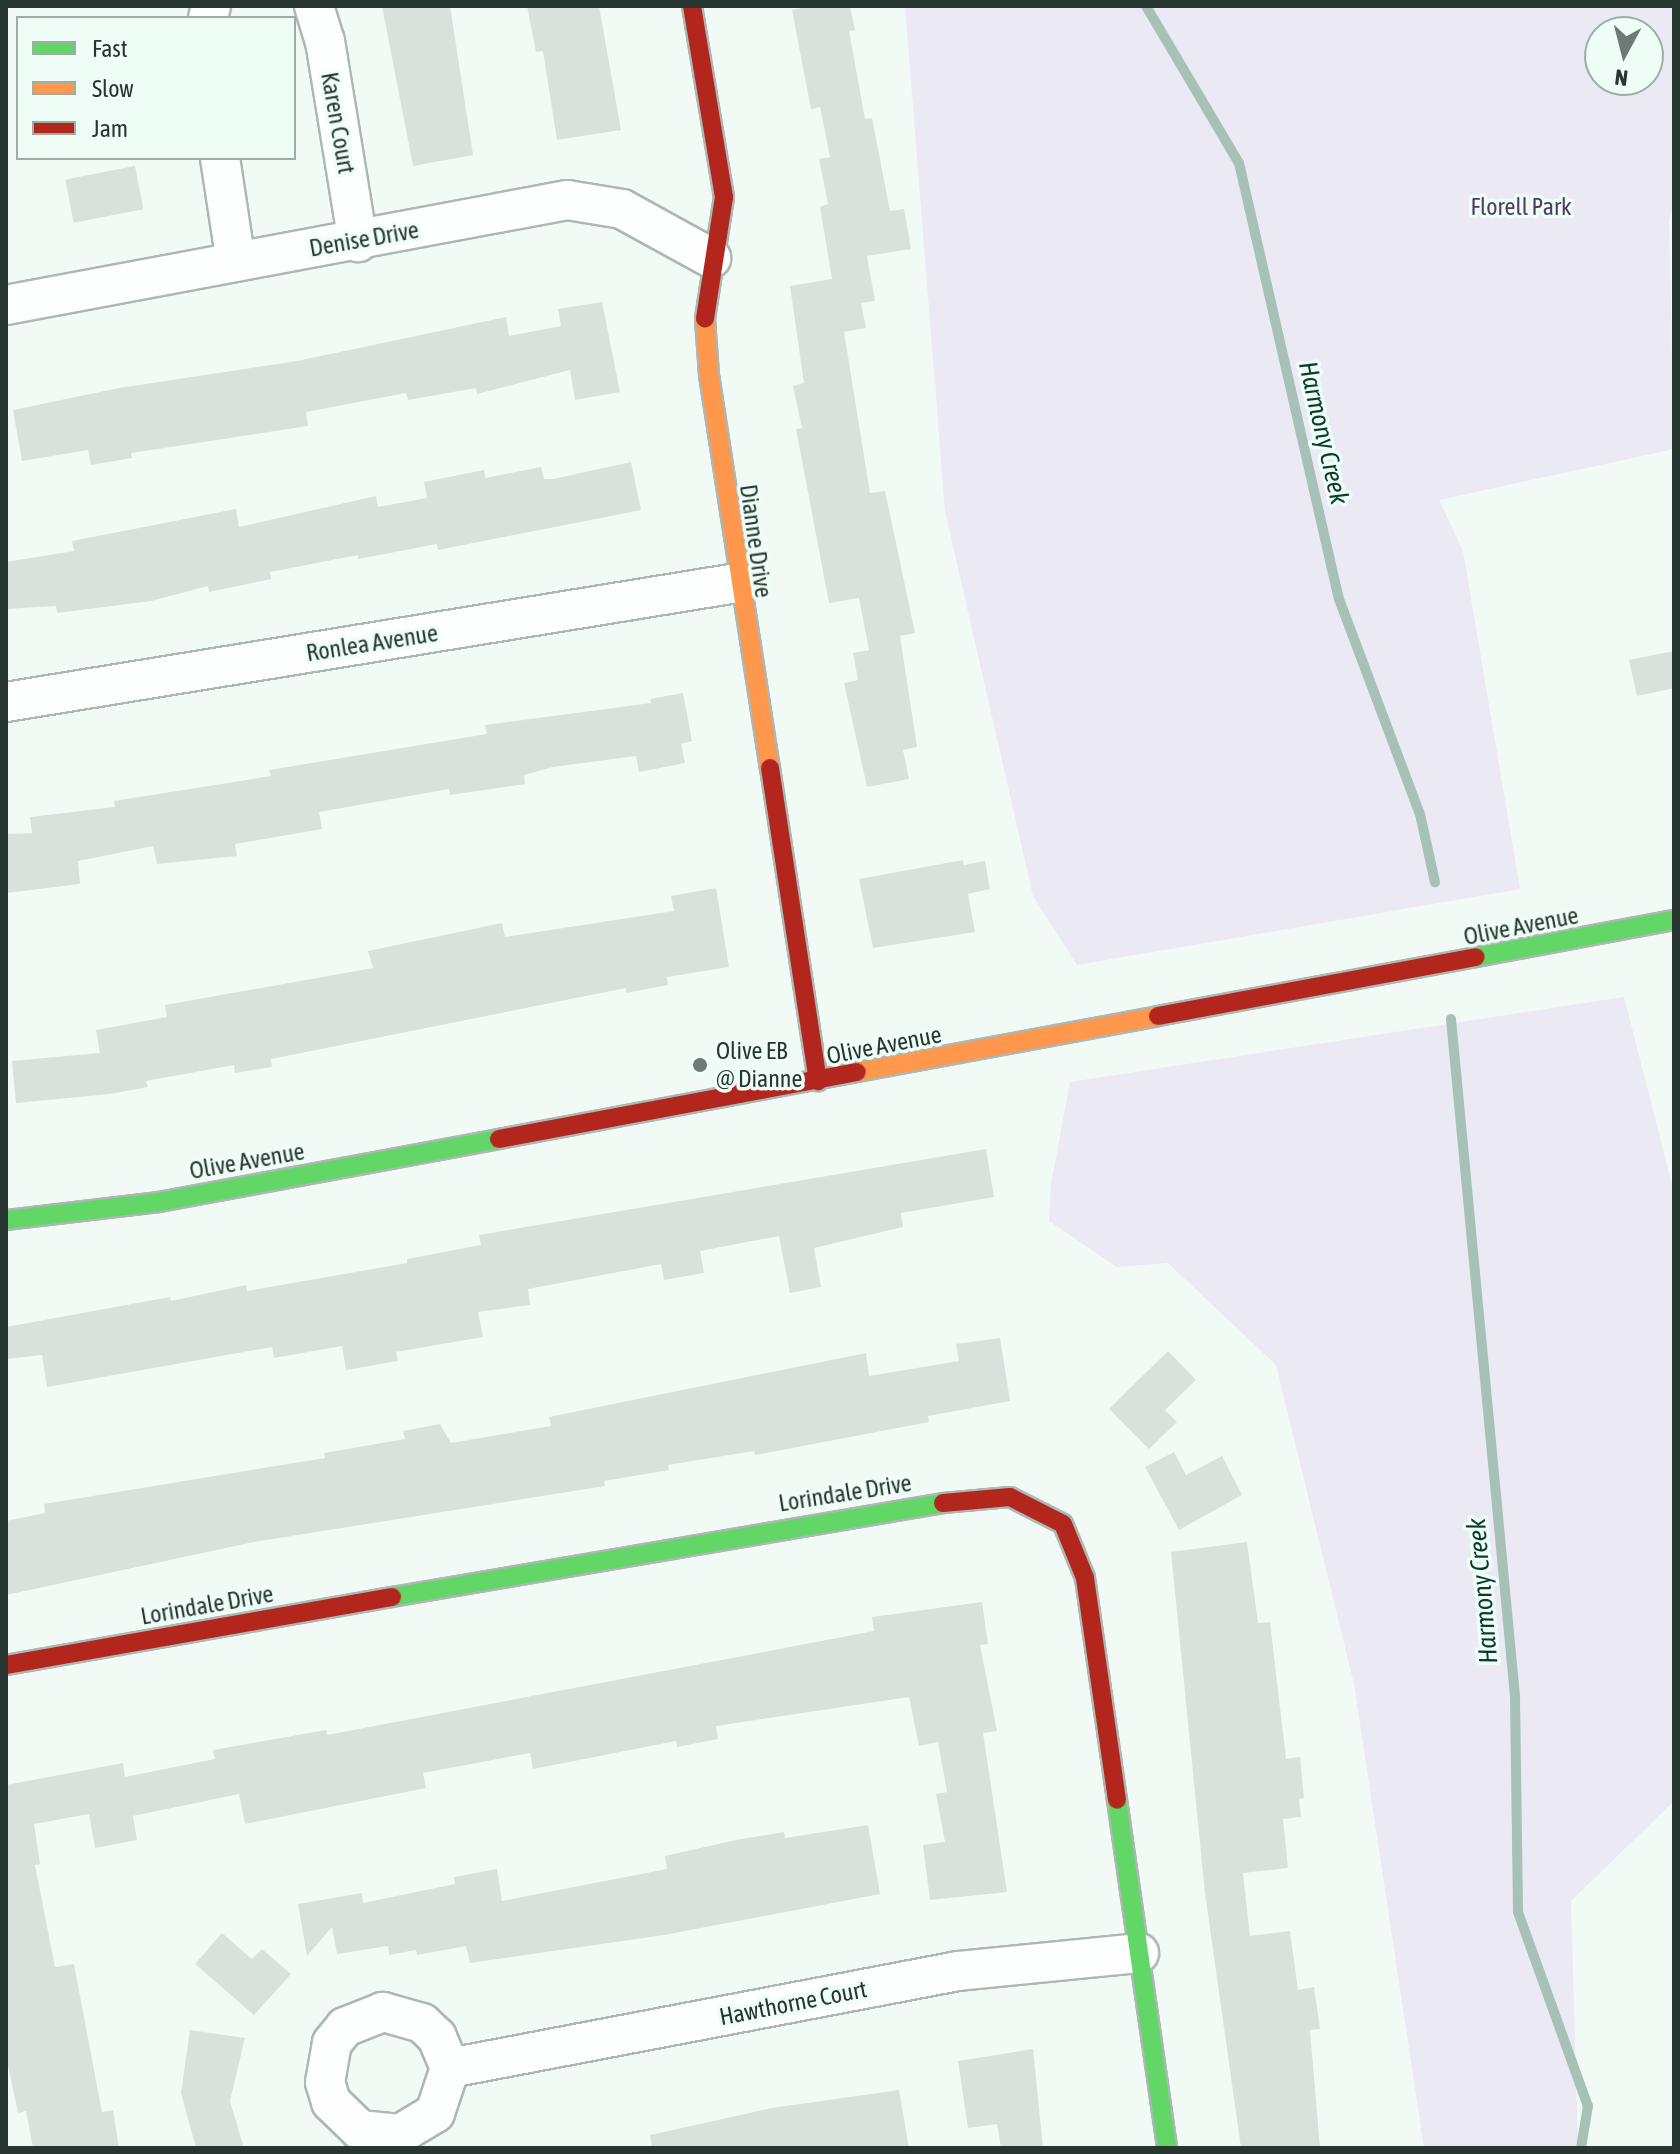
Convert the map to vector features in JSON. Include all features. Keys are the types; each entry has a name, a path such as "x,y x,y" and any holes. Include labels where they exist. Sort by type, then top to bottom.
{"street":[{"name":"Karen Court","path":"314,6 325,41 358,242"},
{"name":"Dianne Drive","path":"692,6 724,197 711,258 705,314 709,375 737,583 818,1081"},
{"path":"220,160 236,262"},
{"name":"Denise Drive","path":"6,305 358,242 567,200 622,209 711,258"},
{"name":"Ronlea Avenue","path":"6,702 737,583"},
{"name":"Olive Avenue","path":"6,1220 159,1202 1674,920"},
{"name":"Lorindale Drive","path":"6,1665 898,1507 1010,1497 1063,1524 1085,1578 1167,2148"},
{"name":"Hawthorne Court","path":"450,2068 958,1971 1139,1953"}],"green space":[{"name":"Florell Park","path":"905,6 1674,6 1674,201 1669,220 1674,449 1439,500 1463,551 1520,889 1077,965 1033,896 945,511"},
{"path":"1624,997 1674,1192 1674,1801 1571,1901 1578,2148 1424,2148 1354,1684 1276,1365 1168,1263 1117,1267 1049,1221 1051,1184 1070,1082"}],"building":[{"path":"382,6 450,6 473,155 413,166"},
{"path":"527,6 599,6 621,130 557,140 543,51 536,52"},
{"path":"811,6 850,6 855,30 849,31 865,119 872,118 890,211 904,209 911,249 867,256 875,301 861,303 866,328 844,332 870,493 885,491 915,633 900,636 917,747 903,750 909,779 867,787 844,683 858,680 853,653 869,650 859,598 829,603 796,429 802,428 793,386 804,383 790,286 832,279 820,207 828,204 819,159 830,157 820,107 811,109 792,10"},
{"path":"135,166 143,209 74,223 65,180"},
{"path":"602,302 620,392 575,400 570,370 477,394 476,388 408,400 406,393 306,412 308,426 131,453 132,458 91,465 88,450 22,461 13,410 119,388 297,361 506,317 509,336 561,326 558,309"},
{"path":"631,462 641,510 438,550 437,544 358,559 358,555 270,572 271,579 209,592 208,586 151,601 57,613 56,606 6,609 6,562 74,551 72,541 236,509 239,527 376,496 378,507 427,498 424,482 484,470 485,478 541,467 544,479 553,479"},
{"path":"1674,651 1674,688 1637,696 1629,660"},
{"path":"683,693 692,741 681,744 685,763 639,772 636,756 553,767 524,775 525,784 450,795 449,789 319,812 322,829 235,844 237,856 157,864 153,846 78,861 80,884 6,893 6,834 32,833 30,817 115,807 114,801 271,776 269,770 487,734 485,725 651,703 650,699"},
{"path":"963,860 964,865 985,861 990,889 968,894 975,932 873,948 859,879"},
{"path":"716,888 729,967 667,977 668,985 626,993 626,988 271,1059 272,1067 235,1073 234,1065 146,1081 148,1087 110,1094 16,1103 12,1061 100,1053 96,1030 167,1017 165,1005 373,968 368,951 502,923 505,937 674,911 671,896"},
{"path":"986,1149 994,1197 901,1213 903,1227 814,1248 821,1287 790,1293 779,1236 700,1251 704,1273 664,1280 661,1264 528,1289 530,1305 478,1312 483,1337 396,1352 398,1361 346,1370 342,1346 274,1358 272,1347 47,1387 42,1355 6,1359 6,1327 170,1297 171,1301 246,1285 247,1291 407,1263 407,1259 481,1245 479,1235"},
{"path":"1000,1338 1010,1401 928,1416 929,1422 755,1455 754,1451 668,1465 669,1470 604,1481 605,1486 254,1542 6,1595 6,1521 45,1513 44,1504 325,1458 324,1453 405,1439 403,1431 440,1424 451,1443 551,1426 549,1417 866,1353 869,1376 959,1361 956,1344"},
{"path":"1168,1351 1196,1380 1165,1410 1177,1422 1149,1449 1109,1409"},
{"path":"1174,1452 1186,1475 1222,1456 1242,1495 1179,1530 1145,1467"},
{"path":"1247,1542 1258,1623 1270,1622 1286,1759 1300,1757 1304,1798 1299,1799 1301,1817 1283,1819 1288,1868 1243,1873 1250,1936 1290,1931 1298,1990 1314,1987 1320,2029 1310,2030 1320,2148 1241,2148 1205,1893 1171,1552"},
{"path":"982,1602 988,1644 980,1645 997,1731 983,1733 1007,1892 930,1900 923,1845 945,1842 936,1794 947,1792 938,1742 919,1746 909,1697 716,1726 718,1739 677,1747 676,1741 533,1769 530,1753 423,1773 426,1788 245,1824 239,1794 133,1816 137,1840 95,1848 89,1814 34,1824 40,1864 35,1865 55,1967 74,1964 102,2112 113,2110 119,2148 33,2148 26,2111 18,2113 6,2056 6,1785 123,1763 125,1777 215,1759 213,1750 326,1730 327,1735 874,1631 872,1617"},
{"path":"868,1825 880,1894 664,1935 470,1963 466,1946 417,1955 416,1950 389,1955 388,1946 337,1954 332,1927 307,1956 298,1904 362,1893 363,1903 455,1884 454,1877 497,1869 502,1901 667,1869 665,1856 736,1840 784,1832 785,1838"},
{"path":"222,1933 252,1959 262,1949 291,1974 254,2015 195,1964"},
{"path":"190,2030 245,2038 230,2101 244,2148 196,2148 181,2093"},
{"path":"1033,2049 1043,2148 1001,2148 997,2124 968,2128 958,2061"},
{"path":"899,2090 909,2148 652,2148 650,2135 772,2108"}],"waterway":[{"name":"Harmony Creek","path":"1146,6 1239,163 1339,599 1420,814 1435,882"},
{"name":"Harmony Creek","path":"1451,1019 1515,1696 1518,1912 1588,2106 1581,2148"}],"traffic: fast":[{"path":"1476,957 1674,920"},
{"path":"6,1220 159,1202 499,1139"},
{"path":"392,1597 943,1503"},
{"path":"1117,1800 1167,2148"}],"traffic: slow":[{"path":"705,319 709,375 770,768"},
{"path":"857,1072 1158,1016"}],"traffic: jam":[{"path":"692,6 724,197 705,319"},
{"path":"770,768 818,1081"},
{"path":"1158,1016 1476,957"},
{"path":"499,1139 857,1072"},
{"path":"943,1503 1010,1497 1063,1524 1085,1578 1117,1800"},
{"path":"6,1665 392,1597"}],"place":[{"name":"Olive EB @ Dianne","path":"700,1065"}]}
